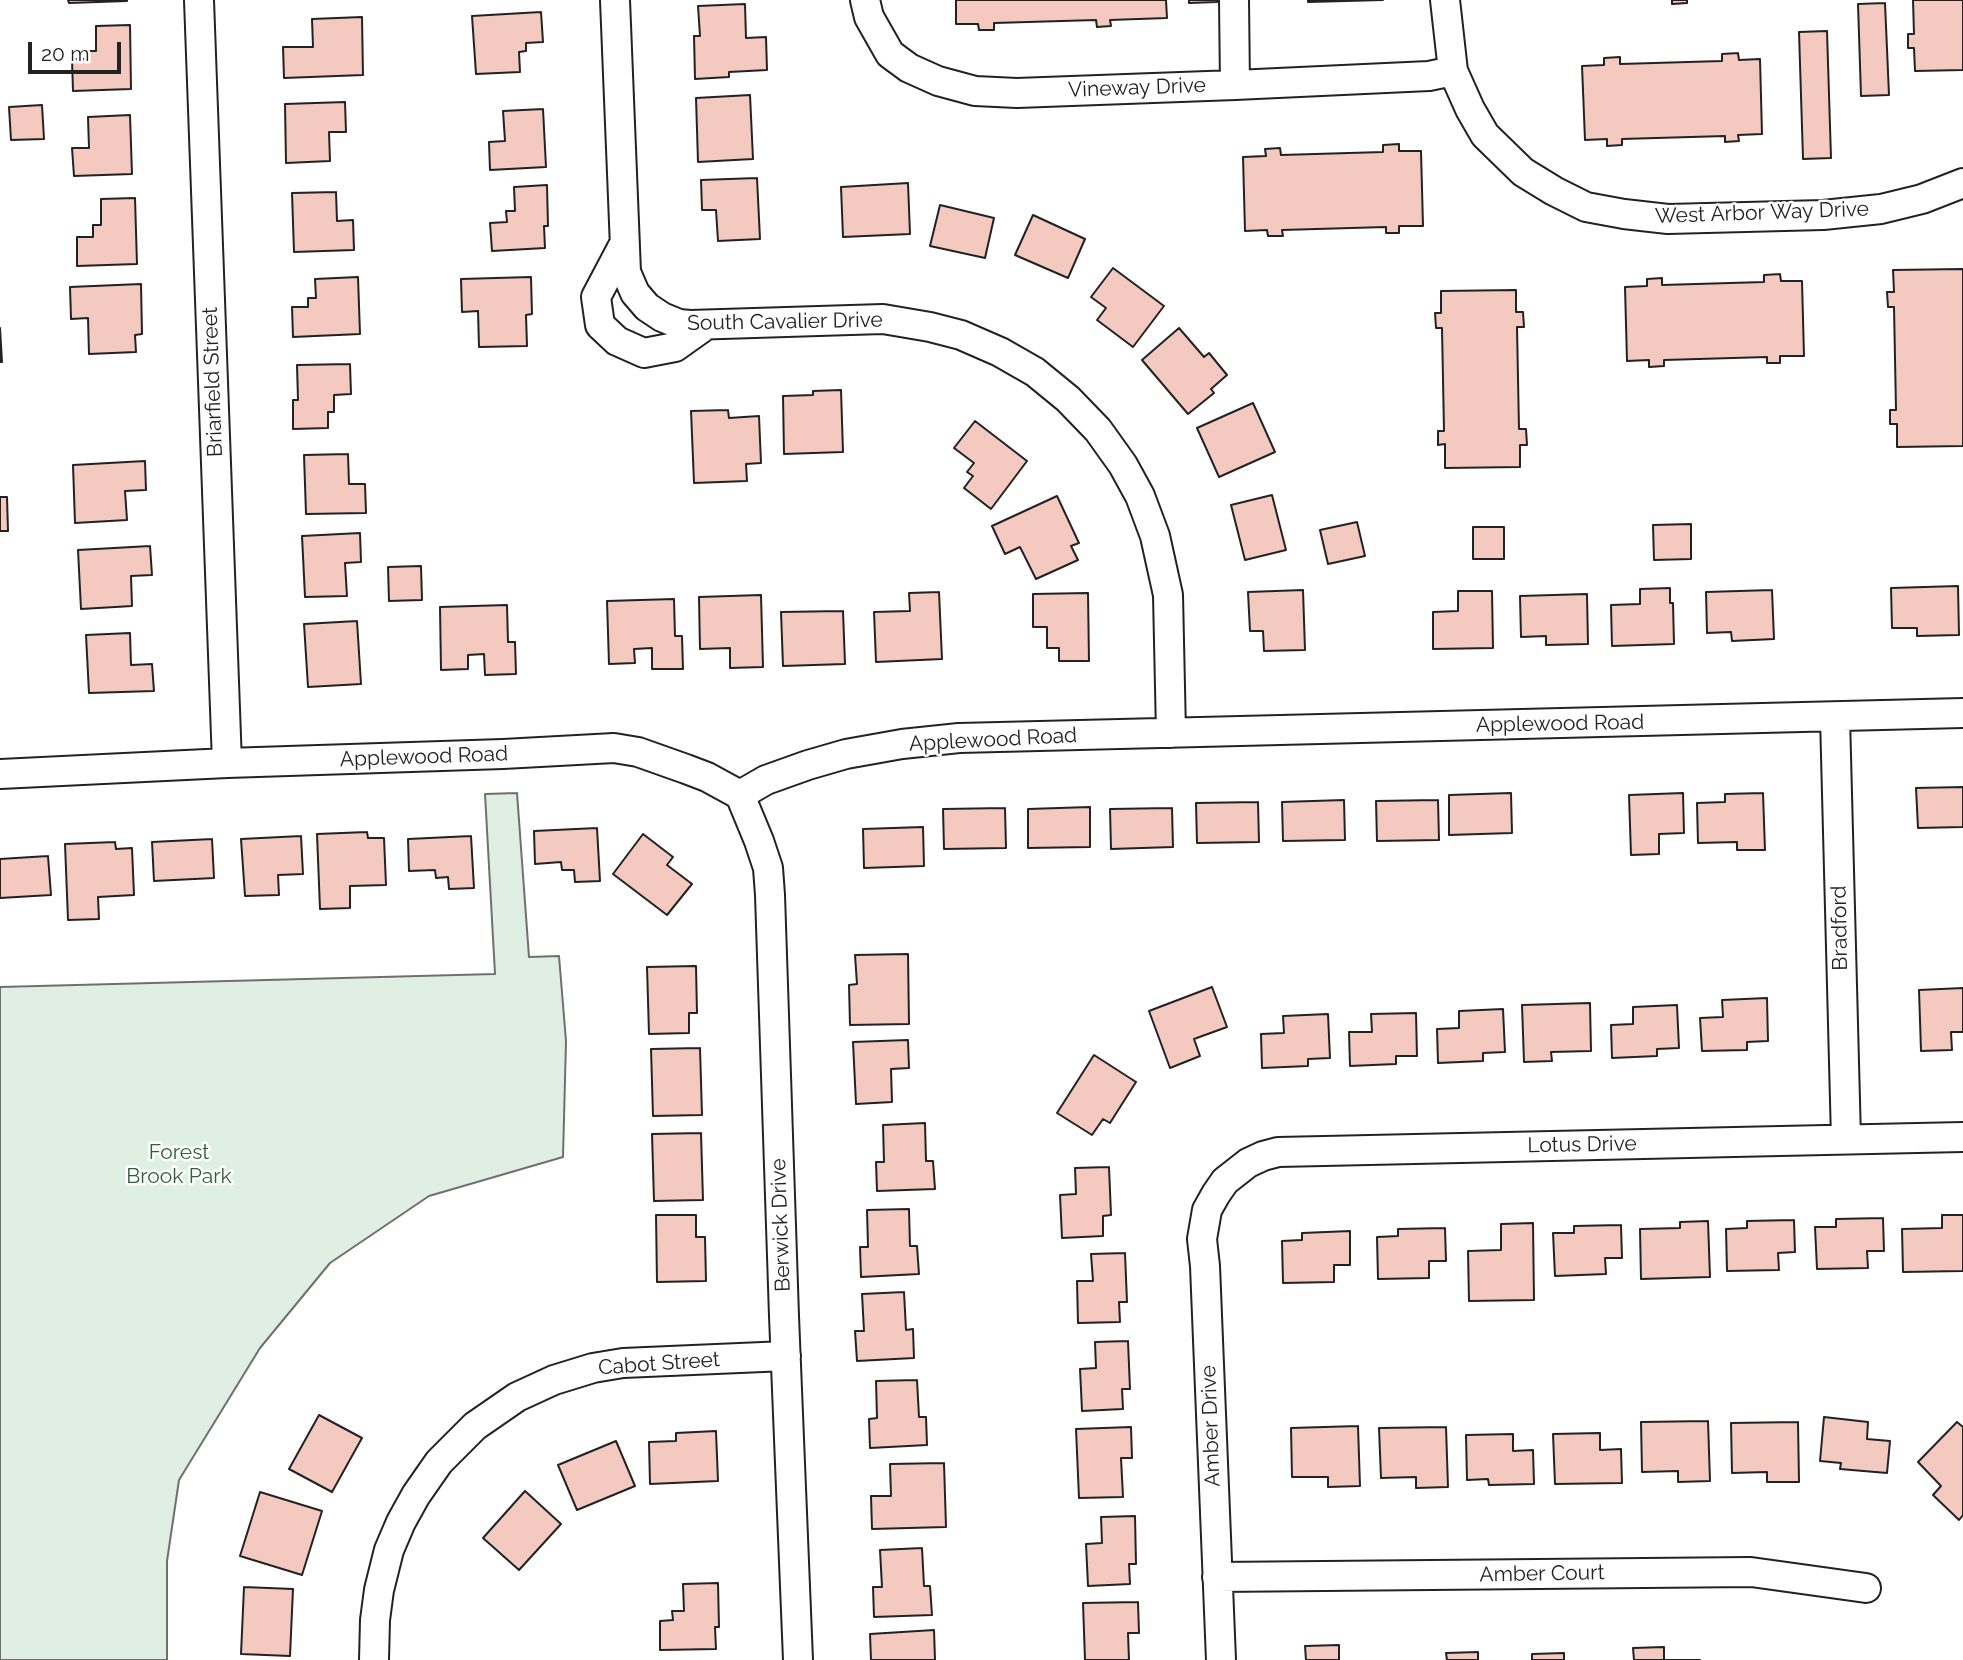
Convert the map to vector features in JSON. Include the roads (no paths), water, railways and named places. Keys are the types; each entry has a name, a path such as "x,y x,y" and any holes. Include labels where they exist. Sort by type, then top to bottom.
{"street":[{"name":"Briarfield Street","path":"199,0 227,763"},
{"name":"South Cavalier Drive","path":"615,0 624,244 626,272 635,293 647,307 679,324 883,319 930,327 961,335 1000,352 1035,372 1068,399 1098,430 1123,465 1140,496 1156,536 1168,595 1171,733"},
{"name":"Vineway Drive","path":"864,0 869,17 890,54 909,68 938,81 975,91 1017,93 1236,85 1429,76 1453,71"},
{"path":"1234,0 1236,85"},
{"name":"West Arbor Way Drive","path":"1446,0 1453,71 1485,135 1523,172 1586,206 1668,219 1824,215 1895,206 1963,183"},
{"path":"624,244 596,297 600,325 617,341 644,353 675,347 706,325"},
{"name":"Applewood Road","path":"0,774 614,748 638,752 685,769 740,795 766,779 846,754 959,738 1963,713"},
{"name":"Bradford","path":"1835,717 1846,1139"},
{"name":"Berwick Drive","path":"740,795 768,868 771,895 798,1660"},
{"name":"Lotus Drive","path":"1216,1194 1225,1181 1248,1163 1278,1152 1963,1137"},
{"name":"Amber Drive","path":"1216,1194 1207,1210 1202,1239 1220,1660"},
{"name":"Cabot Street","path":"374,1660 379,1590 389,1550 401,1522 415,1495 439,1462 475,1426 517,1397 554,1380 593,1368 623,1363 786,1356"},
{"name":"Amber Court","path":"1217,1577 1751,1572 1867,1588"}],"park label":[{"name":"Forest Brook Park","path":"179,1165"}]}
